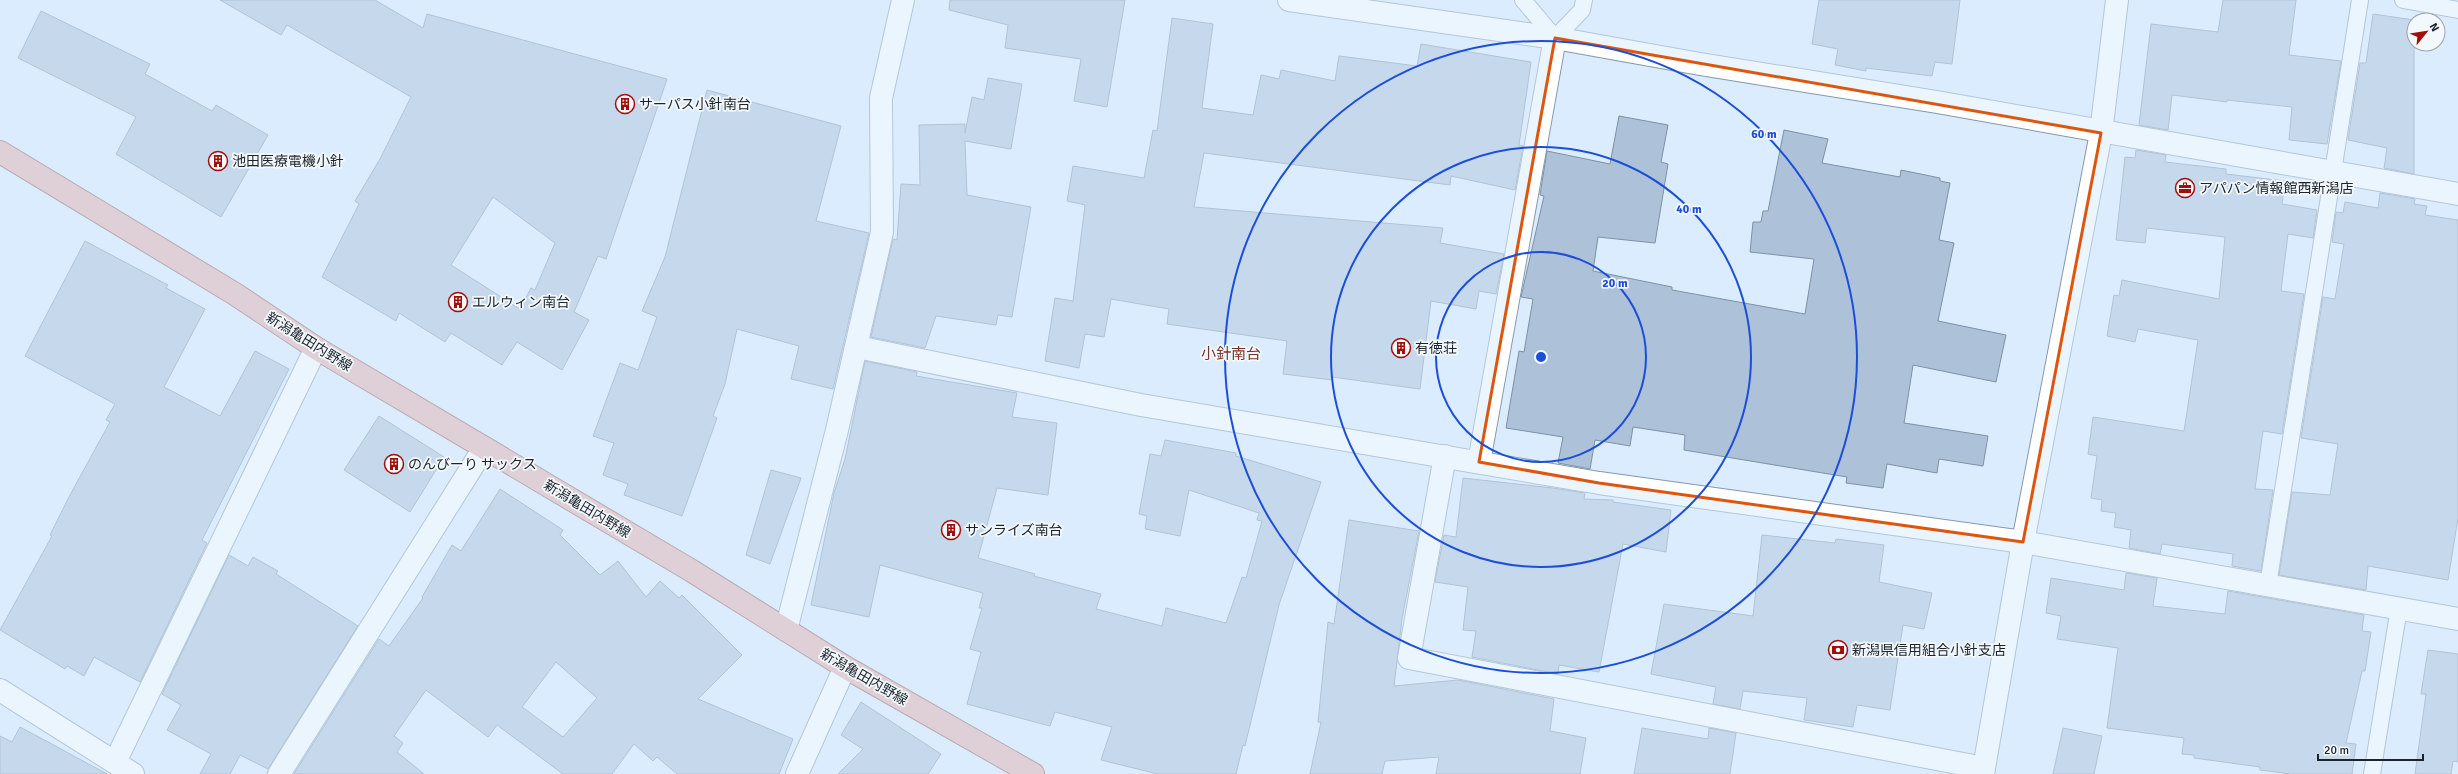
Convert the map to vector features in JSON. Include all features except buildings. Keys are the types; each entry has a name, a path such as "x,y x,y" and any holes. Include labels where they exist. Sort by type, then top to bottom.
{"main road":[{"name":"新潟亀田内野線","path":"0,152 235,294 316,348 692,571 845,667 1032,774"}],"street":[{"path":"786,630 857,346 882,232 881,98 903,0"},
{"path":"1289,0 1555,38 2458,194"},
{"path":"1445,456 1408,658 1984,771 2022,542 2101,132 2117,0"},
{"path":"1479,462 1555,38"},
{"path":"857,346 1141,405 1599,483 2022,542 2458,619"},
{"path":"115,762 316,348"},
{"path":"279,774 484,448"},
{"path":"797,774 845,667"},
{"path":"0,690 133,774"}],"lane":[{"path":"1524,0 1555,38 1582,10 1584,0"},
{"path":"2268,585 2360,0"},
{"path":"2403,0 2458,10"},
{"path":"2372,774 2399,608"}],"highlighted area":[{"path":"1555,38 2101,133 2023,542 1599,483 1479,462"}],"place":[{"name":"サーパス小針南台","path":"625,104"},
{"name":"池田医療電機小針","path":"218,161"},
{"name":"アパパン情報館西新潟店","path":"2185,188"},
{"name":"エルウィン南台","path":"458,302"},
{"name":"有徳荘","path":"1401,348"},
{"name":"のんびーり サックス","path":"394,464"},
{"name":"サンライズ南台","path":"951,530"},
{"name":"新潟県信用組合小針支店","path":"1838,650"}],"district":[{"name":"小針南台","path":"1231,354"}]}
